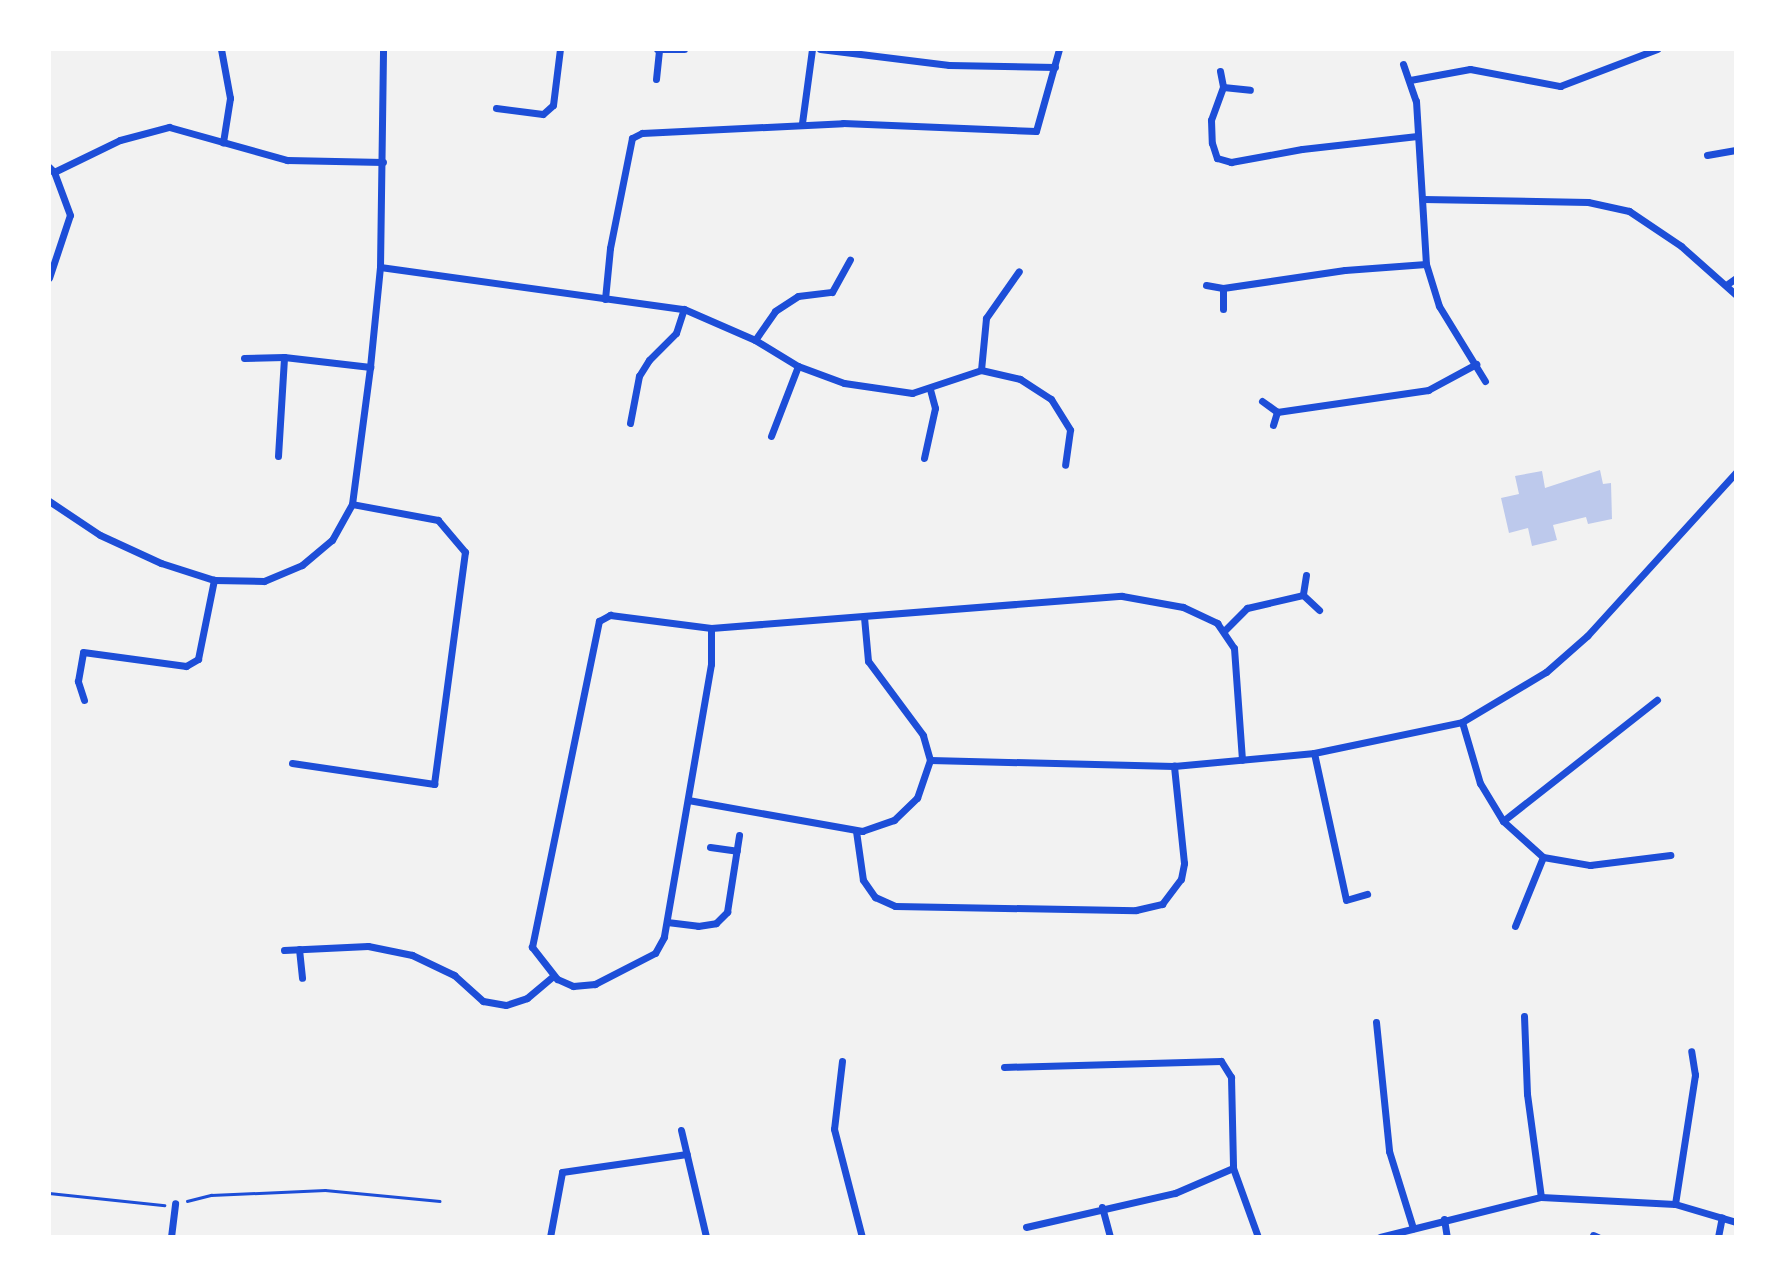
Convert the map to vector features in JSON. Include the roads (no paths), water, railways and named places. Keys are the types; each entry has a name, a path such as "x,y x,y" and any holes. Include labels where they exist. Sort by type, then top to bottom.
{"street":[{"path":"221,49 230,98 223,142"},
{"path":"49,501 100,536 161,563 215,580 264,581 302,565 332,540 352,504 370,367 380,267 383,49"},
{"path":"496,108 543,114 554,105 561,49"},
{"path":"656,79 657,49 684,49"},
{"path":"802,123 812,49"},
{"path":"820,49 949,65 1055,67"},
{"path":"605,299 610,247 632,138 642,132 802,123 1036,131 1059,49"},
{"path":"1410,80 1470,69 1560,86 1657,49"},
{"path":"1403,64 1410,80 1417,136 1426,264 1439,306 1485,381"},
{"path":"1220,71 1223,88 1211,120 1212,143 1217,158 1231,162 1302,149 1417,136"},
{"path":"1223,88 1250,90"},
{"path":"49,278 70,215 51,169 120,139 169,127 287,160 383,162"},
{"path":"1707,155 1736,150"},
{"path":"1423,199 1565,200 1629,211 1681,246 1736,295"},
{"path":"755,340 775,311 798,296 832,292 850,260"},
{"path":"1206,285 1223,288 1345,270 1426,264"},
{"path":"380,267 605,299 650,301 684,309 755,340 798,366 844,383 912,393 981,370 1020,379 1051,399 1070,430 1065,465"},
{"path":"981,370 986,317 1019,271"},
{"path":"1726,285 1736,278"},
{"path":"1223,288 1223,309"},
{"path":"630,424 639,376 649,360 676,333 684,309"},
{"path":"244,358 284,357 370,367"},
{"path":"278,456 284,357"},
{"path":"1262,401 1277,412 1428,390 1476,364"},
{"path":"771,436 798,366"},
{"path":"924,458 934,408 930,389"},
{"path":"1273,425 1277,412"},
{"path":"930,760 1174,766 1314,753 1462,722 1546,672 1587,636 1736,472"},
{"path":"292,763 434,785 465,552 438,520 352,504"},
{"path":"1303,595 1306,575"},
{"path":"84,700 78,681 83,652 186,666 198,659 215,580"},
{"path":"1303,595 1319,610"},
{"path":"1225,630 1247,608 1303,595"},
{"path":"712,628 711,664 667,922 655,953 631,969 595,984 573,986 553,976 532,947 599,621 610,615 712,628 1122,596 1183,607 1225,630 1234,648 1242,761"},
{"path":"688,800 856,831 894,820 917,798 930,760 923,735 868,661 864,617"},
{"path":"1503,821 1657,700"},
{"path":"1462,722 1480,783 1503,821 1543,857 1590,865 1670,855"},
{"path":"1314,753 1346,900 1367,894"},
{"path":"856,831 863,880 874,897 895,906 1136,911 1162,904 1181,879 1184,863 1174,766"},
{"path":"667,922 698,926 716,923 727,912 739,835"},
{"path":"710,847 737,851"},
{"path":"1515,926 1543,857"},
{"path":"284,950 368,946 430,960 483,1001 506,1005 527,998 553,976"},
{"path":"299,948 302,978"},
{"path":"1524,1016 1527,1094 1541,1197"},
{"path":"1376,1022 1389,1151 1413,1228"},
{"path":"1675,1204 1695,1075 1691,1051"},
{"path":"842,1061 834,1129 862,1237"},
{"path":"1004,1067 1221,1061 1231,1077 1233,1168 1258,1237"},
{"path":"681,1130 706,1237"},
{"path":"550,1237 562,1172 687,1154"},
{"path":"1026,1227 1102,1207 1175,1193 1233,1168"},
{"path":"1380,1237 1541,1197 1675,1204 1736,1222"},
{"path":"170,1237 175,1203"},
{"path":"1102,1207 1110,1237"},
{"path":"1718,1237 1722,1217"},
{"path":"1444,1219 1447,1237"}]}
